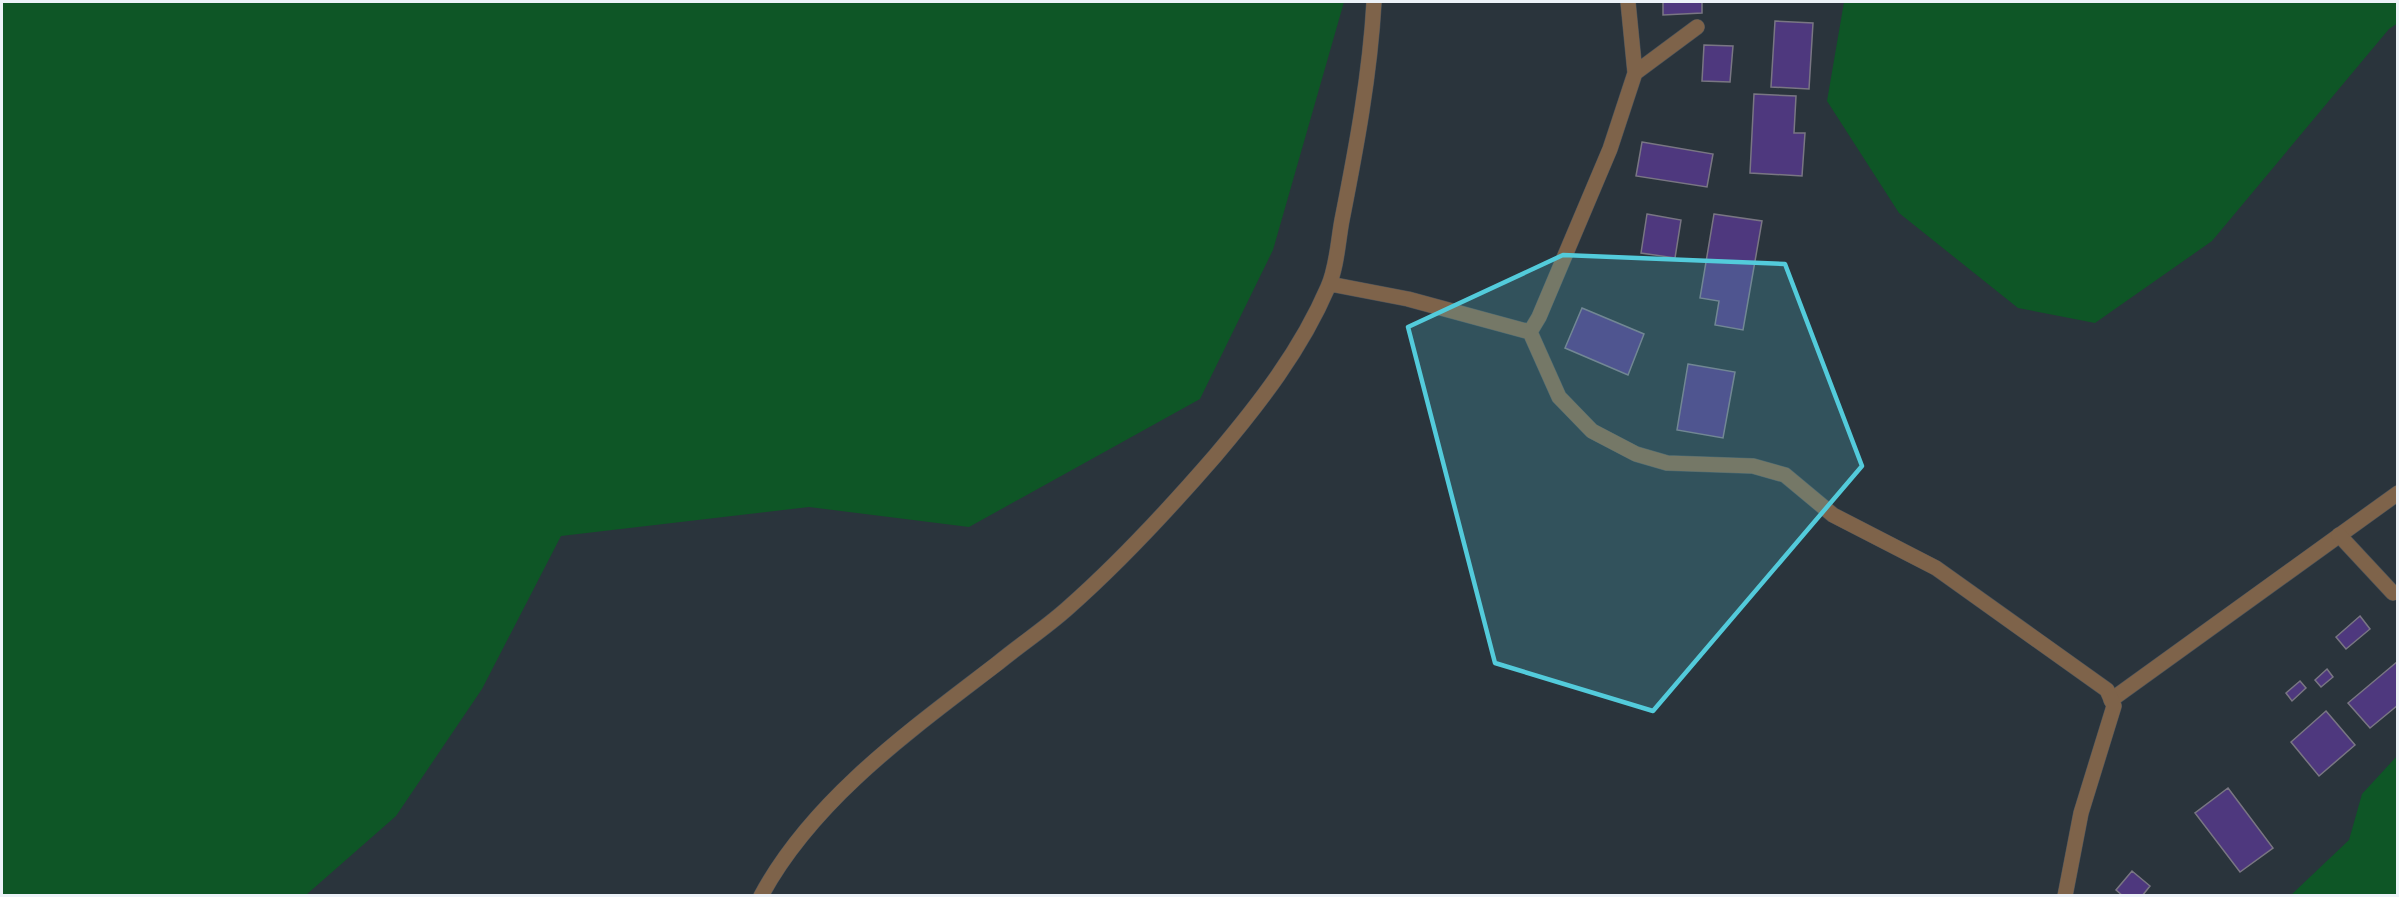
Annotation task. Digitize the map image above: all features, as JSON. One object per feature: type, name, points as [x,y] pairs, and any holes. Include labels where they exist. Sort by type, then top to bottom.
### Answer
[{"type":"street","points":[[760,896],[773,873],[820,814],[862,771],[914,727],[1068,608],[1160,520],[1257,406],[1297,346],[1330,285],[1348,191],[1370,51],[1374,2]]},
{"type":"street","points":[[1530,332],[1539,317],[1610,149],[1635,73],[1628,2]]},
{"type":"street","points":[[1635,73],[1697,27]]},
{"type":"street","points":[[1330,285],[1408,299],[1530,332]]},
{"type":"street","points":[[1530,332],[1559,397],[1592,431],[1636,454],[1667,463],[1753,466],[1785,475],[1833,515],[1936,568],[2107,690],[2114,706],[2080,813],[2065,896]]},
{"type":"street","points":[[2111,700],[2397,493]]},
{"type":"street","points":[[2339,535],[2393,593]]},
{"type":"highlighted area","points":[[1563,255],[1785,264],[1862,466],[1653,711],[1495,663],[1408,327]]},
{"type":"green space","points":[[2,2],[1344,2],[1273,250],[1200,399],[969,527],[809,507],[561,536],[482,689],[396,816],[306,895],[2,896]]},
{"type":"green space","points":[[1844,2],[2397,2],[2398,23],[2389,29],[2212,241],[2095,323],[2018,308],[1899,213],[1827,101]]},
{"type":"green space","points":[[2397,756],[2397,895],[2291,895],[2349,840],[2362,794]]},
{"type":"building","points":[[1663,2],[1702,2],[1702,13],[1663,15]]},
{"type":"building","points":[[1775,21],[1813,23],[1809,89],[1771,87]]},
{"type":"building","points":[[1704,45],[1733,46],[1730,82],[1702,81]]},
{"type":"building","points":[[1754,94],[1796,96],[1794,133],[1805,133],[1802,176],[1750,173]]},
{"type":"building","points":[[1642,142],[1713,154],[1707,187],[1636,176]]},
{"type":"building","points":[[1647,214],[1681,220],[1675,258],[1641,253]]},
{"type":"building","points":[[1714,214],[1762,221],[1743,330],[1715,325],[1719,301],[1700,298]]},
{"type":"building","points":[[1582,308],[1644,334],[1628,375],[1565,348]]},
{"type":"building","points":[[1688,364],[1735,372],[1723,438],[1677,430]]},
{"type":"building","points":[[2360,616],[2370,629],[2346,649],[2336,637]]},
{"type":"building","points":[[2398,661],[2398,705],[2370,728],[2348,703]]},
{"type":"building","points":[[2327,669],[2333,677],[2321,687],[2315,680]]},
{"type":"building","points":[[2300,681],[2306,688],[2292,701],[2286,693]]},
{"type":"building","points":[[2326,711],[2355,745],[2319,776],[2291,742]]},
{"type":"building","points":[[2228,788],[2273,848],[2240,872],[2195,813]]},
{"type":"building","points":[[2132,871],[2150,886],[2142,896],[2123,896],[2116,890]]}]
